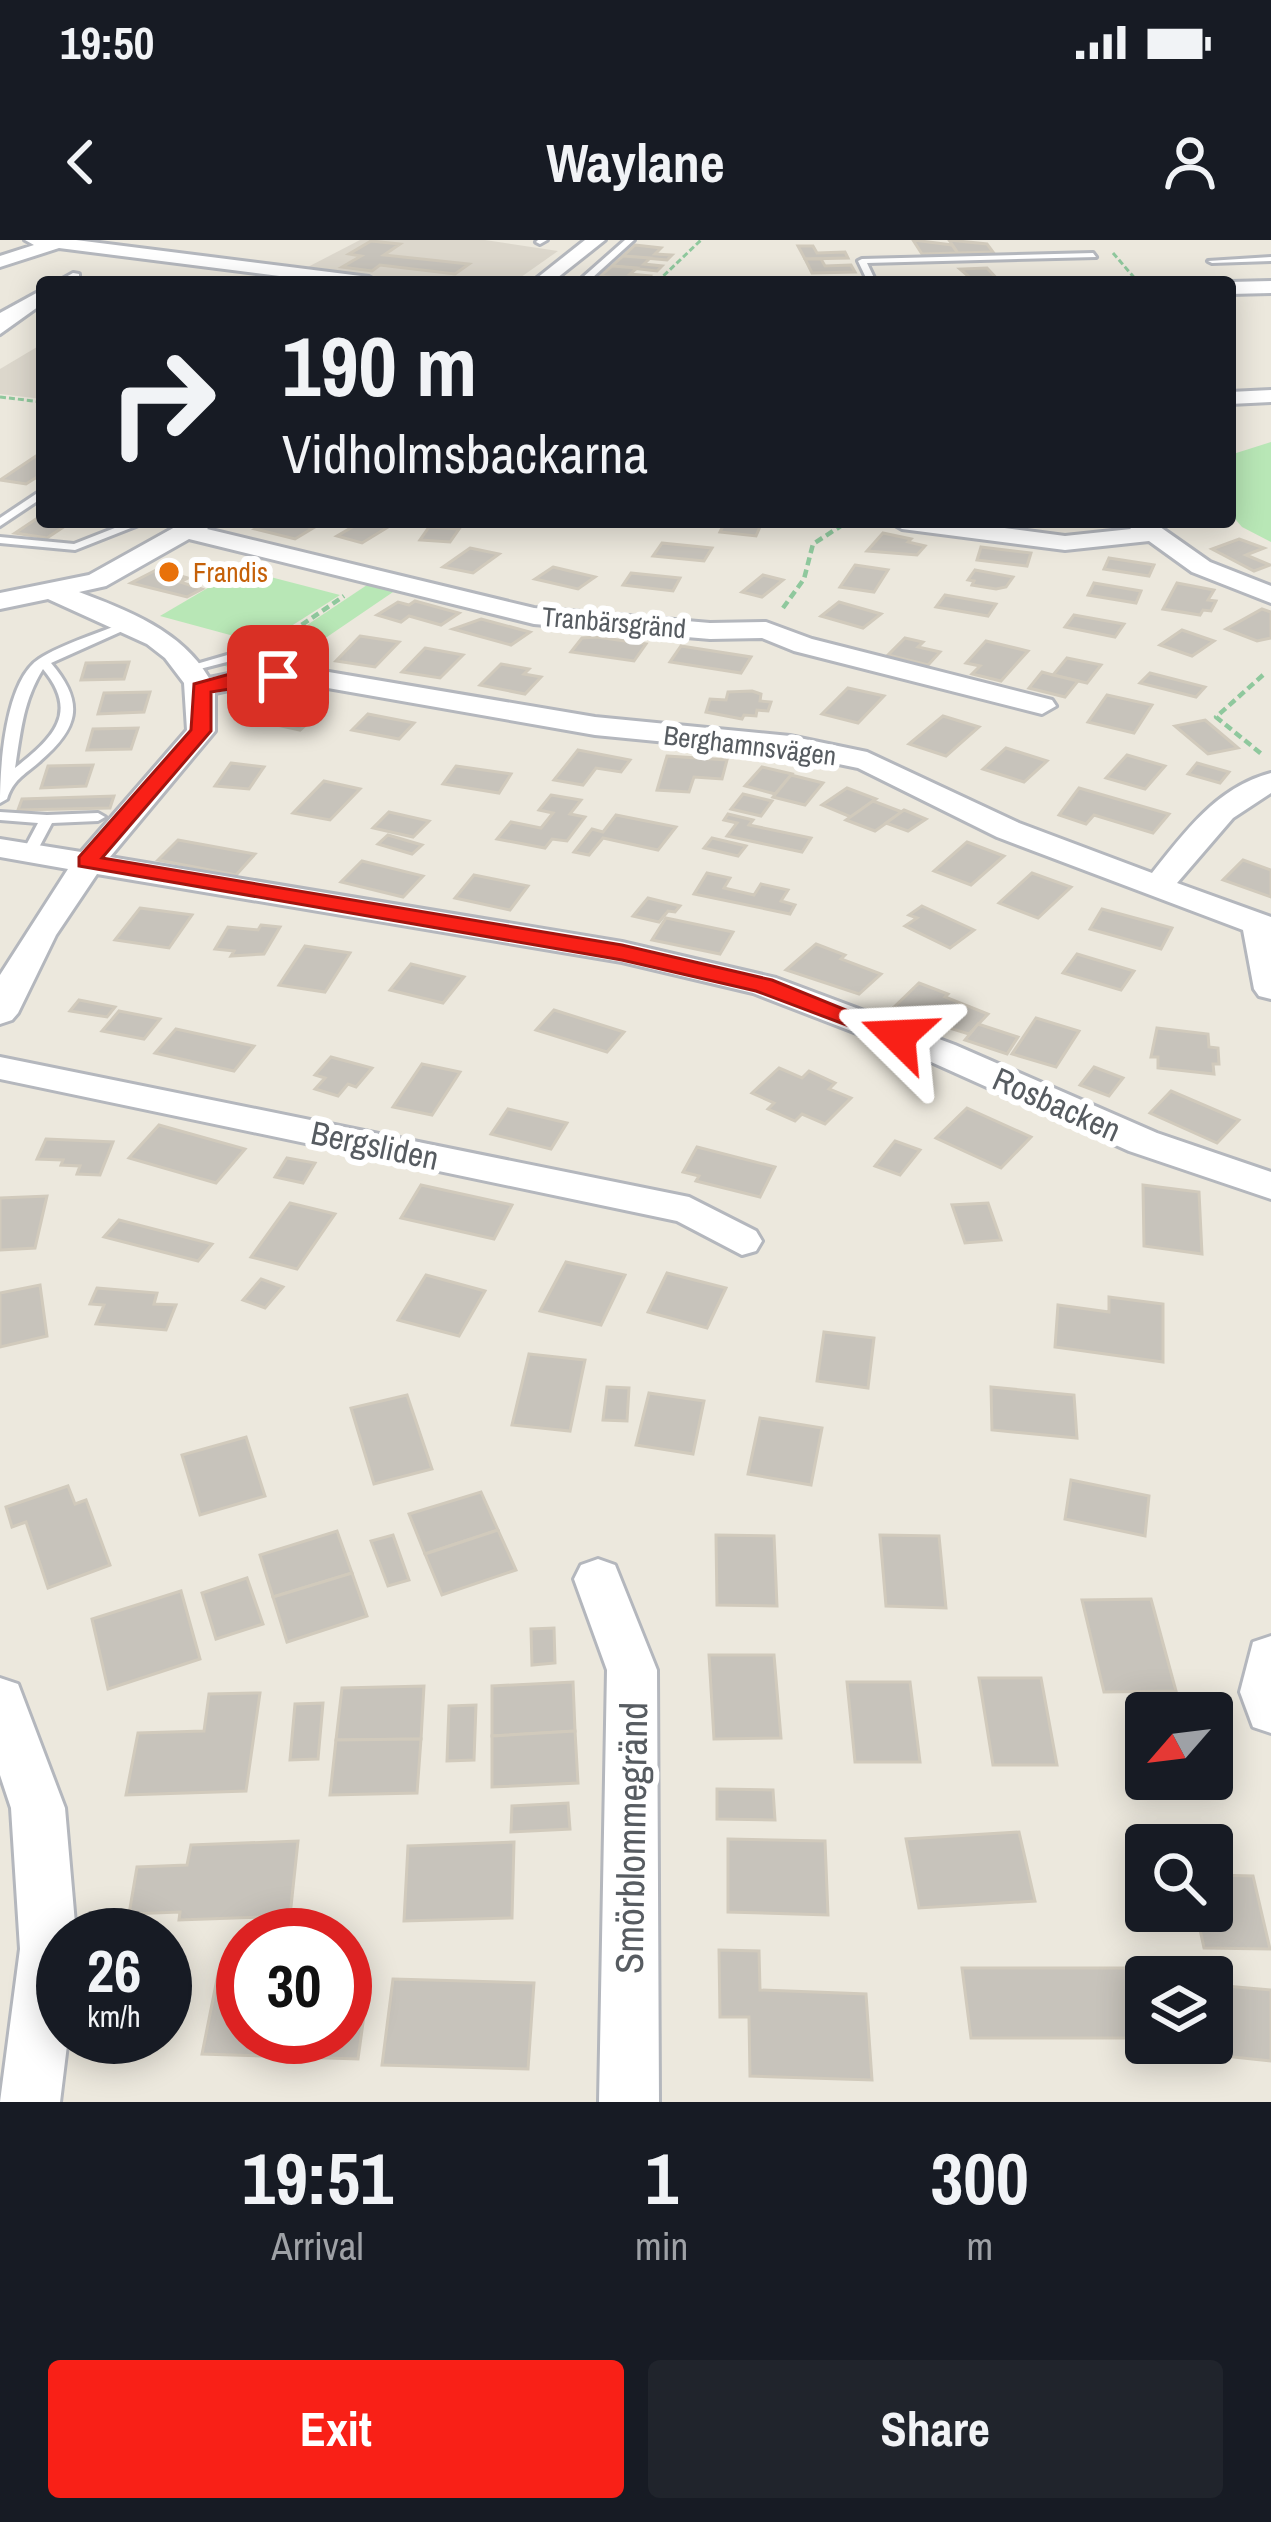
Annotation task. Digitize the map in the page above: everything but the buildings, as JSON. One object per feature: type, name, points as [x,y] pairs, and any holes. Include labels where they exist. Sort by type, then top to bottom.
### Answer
[{"type":"street","points":[[550,276],[596,240]]},
{"type":"street","points":[[0,262],[51,241],[322,276]]},
{"type":"street","points":[[1236,288],[1271,287]]},
{"type":"street","points":[[0,328],[5,318],[36,300]]},
{"type":"street","points":[[1236,398],[1271,396]]},
{"type":"street","points":[[0,601],[98,581],[190,528]]},
{"type":"street","name":"Tranbärsgränd","points":[[200,528],[534,616],[710,631],[766,630],[803,646],[1042,706]]},
{"type":"street","points":[[949,528],[1065,543],[1144,528],[1201,567],[1271,595]]},
{"type":"street","points":[[0,1013],[13,981],[87,862],[201,731],[196,678],[132,624],[53,592]]},
{"type":"street","name":"Berghamnsvägen","points":[[196,678],[304,676],[595,726],[818,749],[867,761],[1008,830],[1265,926]]},
{"type":"street","points":[[1158,886],[1219,813],[1250,788],[1271,782]]},
{"type":"street","name":"Rosbacken","points":[[14,851],[622,952],[764,985],[942,1053],[1143,1142],[1271,1186]]},
{"type":"street","points":[[1265,926],[1271,989]]},
{"type":"street","name":"Bergsliden","points":[[0,1068],[689,1210],[742,1240]]},
{"type":"street","name":"Smörblommegränd","points":[[598,1580],[632,1670],[628,2102]]},
{"type":"street","points":[[1271,1658],[1265,1692],[1271,1712]]},
{"type":"street","points":[[0,1700],[38,1808],[49,1949],[30,2102]]},
{"type":"lane","points":[[590,276],[630,240]]},
{"type":"lane","points":[[862,247],[858,254],[869,276]]},
{"type":"lane","points":[[862,261],[1093,255]]},
{"type":"lane","points":[[1212,261],[1271,260]]},
{"type":"lane","points":[[0,523],[36,498]]},
{"type":"lane","points":[[0,540],[75,547],[124,528]]},
{"type":"lane","points":[[0,799],[6,781],[0,717],[7,698],[40,663],[132,624]]},
{"type":"lane","points":[[196,678],[220,660],[262,648]]},
{"type":"lane","points":[[6,781],[51,746],[67,723],[68,695],[58,676],[40,663]]},
{"type":"lane","points":[[0,816],[98,817]]},
{"type":"lane","points":[[14,851],[46,819]]},
{"type":"path","points":[[663,276],[700,240]]},
{"type":"path","points":[[1102,240],[1133,276]]},
{"type":"path","points":[[0,397],[36,401]]},
{"type":"path","points":[[766,630],[804,579],[812,544],[837,528]]},
{"type":"path","points":[[262,648],[372,577]]},
{"type":"path","points":[[1263,675],[1216,716],[1271,762]]},
{"type":"shaded area","points":[[360,240],[485,240],[558,251],[523,276],[373,276],[304,269]]},
{"type":"shaded area","points":[[36,348],[36,398],[0,394],[0,369]]},
{"type":"green space","points":[[1271,442],[1271,542],[1236,520],[1236,453]]},
{"type":"green space","points":[[240,569],[340,595],[263,644],[160,616]]},
{"type":"green space","points":[[370,583],[396,590],[302,654],[294,669],[238,671],[220,664],[280,643]]},
{"type":"place","name":"Frandis","points":[[169,572]]},
{"type":"route","points":[[278,676],[201,688],[201,731],[87,862],[622,952],[764,985],[898,1036]]}]
